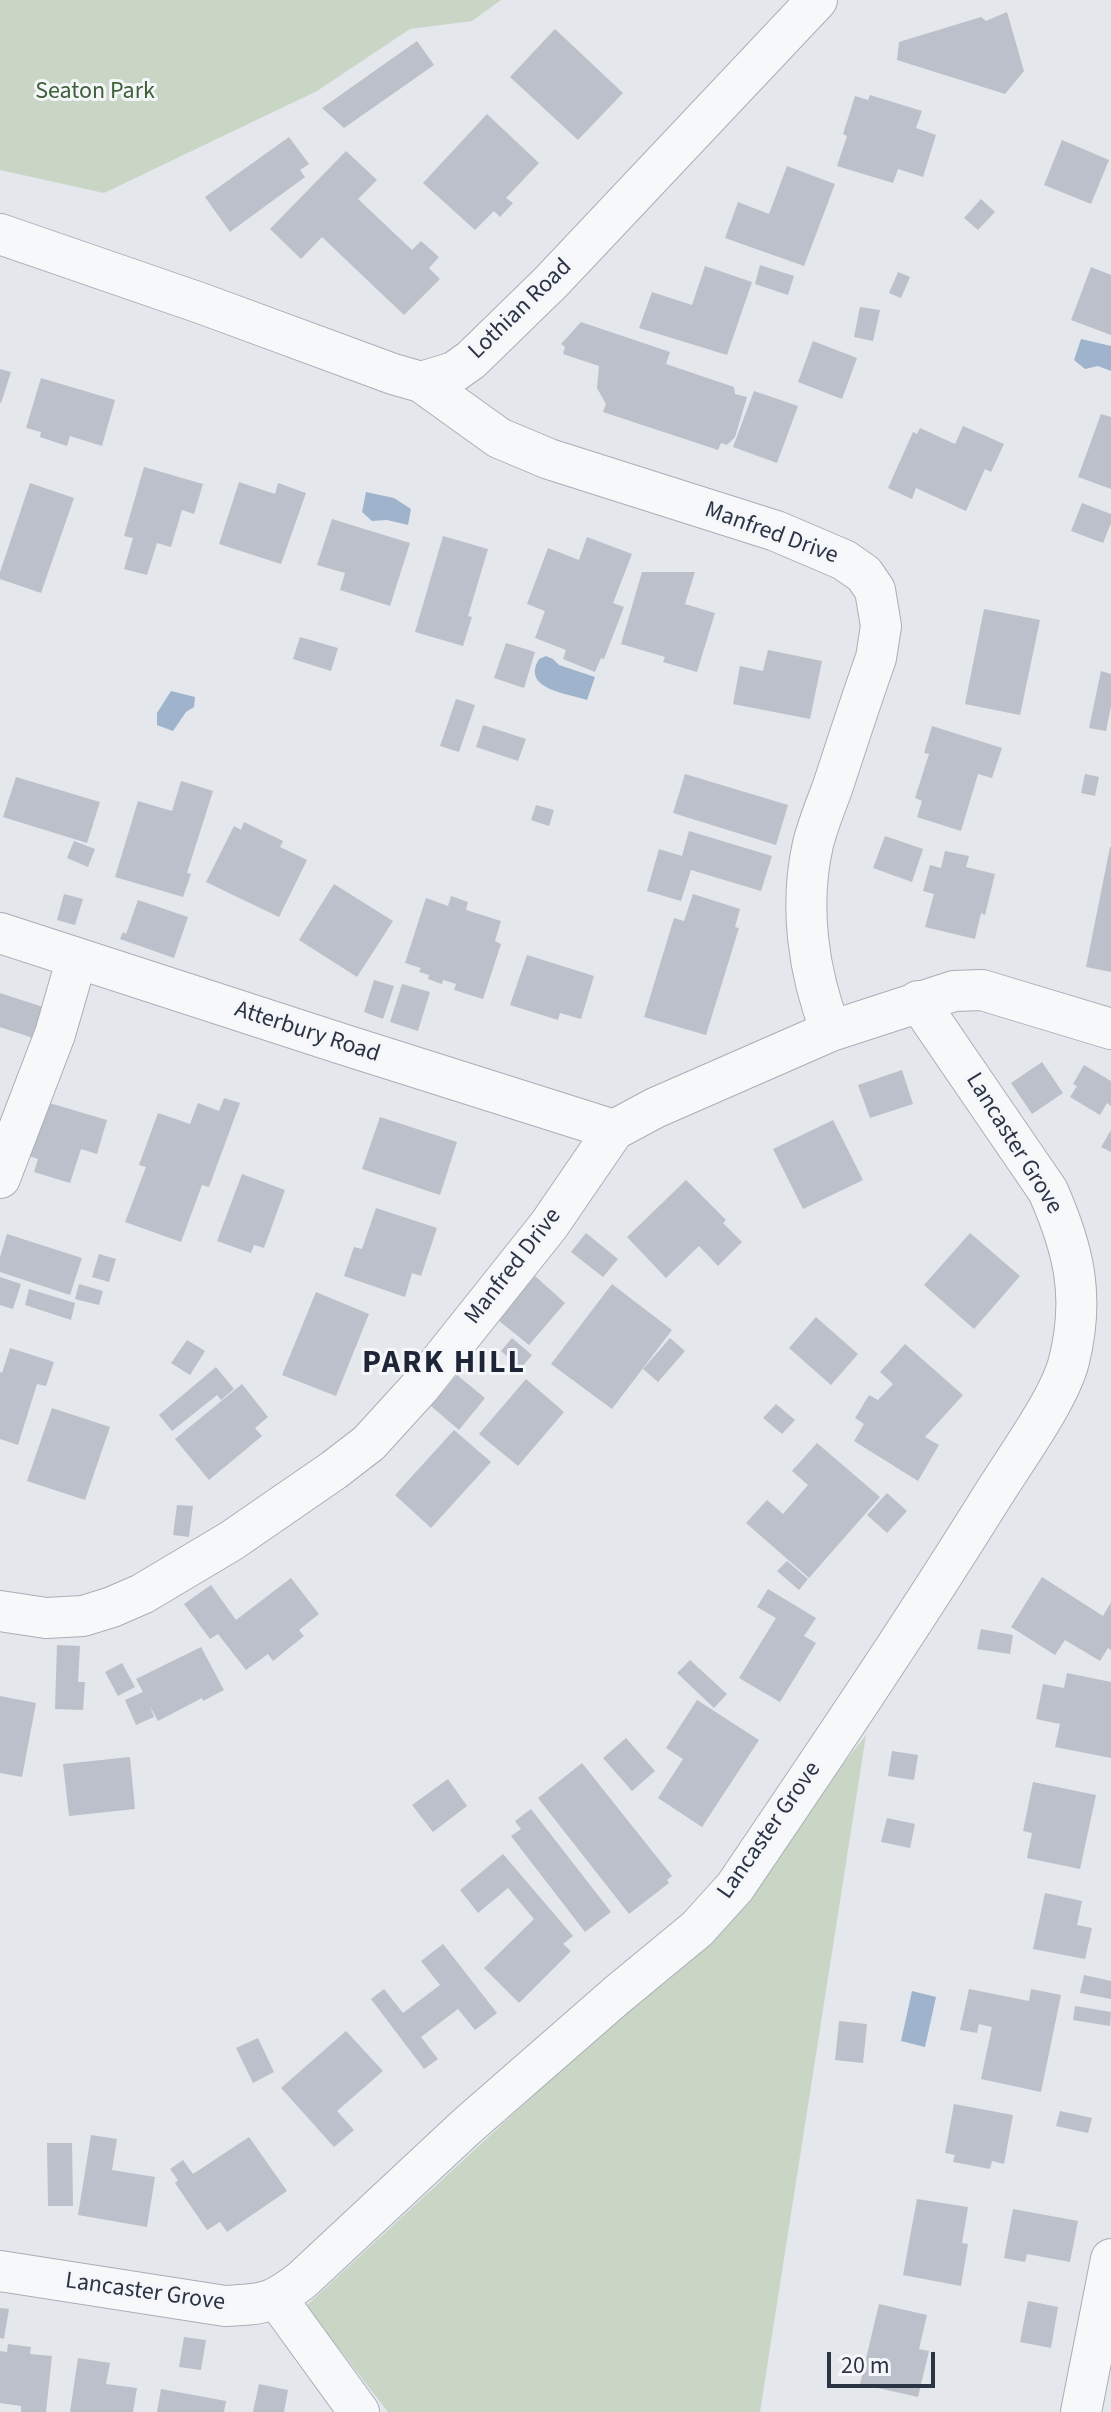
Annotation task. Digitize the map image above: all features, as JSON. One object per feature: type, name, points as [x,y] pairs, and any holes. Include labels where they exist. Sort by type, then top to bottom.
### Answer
[{"type":"street","name":"Lothian Road","points":[[421,382],[454,372],[471,360],[551,282],[817,0]]},
{"type":"street","points":[[0,234],[421,382]]},
{"type":"street","name":"Manfred Drive","points":[[421,382],[499,438],[549,459],[776,531],[844,560],[864,574],[875,590],[881,626],[876,658],[813,844],[808,879],[807,931],[811,965],[817,995],[831,1031]]},
{"type":"street","name":"Atterbury Road","points":[[0,933],[614,1130]]},
{"type":"street","points":[[0,1178],[55,1034],[77,958]]},
{"type":"street","name":"Manfred Drive","points":[[0,1611],[46,1618],[83,1616],[112,1607],[142,1594],[231,1541],[334,1470],[369,1443],[420,1387],[549,1225],[614,1130],[655,1108],[831,1031],[954,991],[982,990],[1111,1029]]},
{"type":"street","name":"Lancaster Grove","points":[[0,2271],[225,2306],[254,2305],[277,2299],[302,2280],[478,2116],[697,1929],[735,1887],[885,1664],[1053,1396],[1068,1365],[1078,1302],[1076,1276],[1061,1219],[1048,1191],[918,1001]]},
{"type":"street","points":[[1081,2412],[1111,2259]]},
{"type":"street","points":[[277,2299],[359,2412]]},
{"type":"green space","name":"Seaton Park","points":[[0,0],[501,0],[472,21],[410,29],[317,91],[104,193],[0,170]]},
{"type":"green space","points":[[866,1735],[760,2412],[388,2412],[306,2306],[715,1927]]},
{"type":"water","points":[[1081,339],[1111,346],[1111,371],[1098,366],[1085,369],[1074,360]]},
{"type":"water","points":[[366,492],[394,498],[411,509],[408,525],[387,520],[372,521],[362,512]]},
{"type":"water","points":[[546,656],[559,665],[595,677],[587,700],[558,692],[541,683],[535,669],[539,659]]},
{"type":"water","points":[[171,691],[195,697],[194,707],[186,712],[173,731],[157,725],[157,713]]},
{"type":"water","points":[[912,1991],[936,1997],[925,2047],[901,2041]]},
{"type":"building","points":[[1007,12],[1024,71],[1005,94],[897,60],[899,42],[981,17],[986,21]]},
{"type":"building","points":[[555,29],[623,93],[578,140],[510,77]]},
{"type":"building","points":[[417,41],[434,65],[344,128],[322,108]]},
{"type":"building","points":[[870,95],[922,111],[916,128],[936,135],[923,177],[898,169],[893,183],[837,166],[855,96],[868,100]]},
{"type":"building","points":[[487,114],[539,163],[506,198],[513,203],[500,217],[494,211],[475,230],[423,183]]},
{"type":"building","points":[[289,137],[309,164],[300,170],[305,177],[230,232],[205,197]]},
{"type":"building","points":[[1062,140],[1109,160],[1091,204],[1044,185]]},
{"type":"building","points":[[346,151],[377,180],[358,199],[412,250],[421,241],[439,257],[429,268],[440,279],[404,315],[322,237],[301,259],[270,229]]},
{"type":"building","points":[[787,166],[835,184],[804,266],[725,238],[738,202],[769,214]]},
{"type":"building","points":[[981,199],[995,212],[978,230],[964,218]]},
{"type":"building","points":[[760,265],[794,276],[788,295],[755,284]]},
{"type":"building","points":[[705,266],[752,282],[727,355],[639,328],[652,292],[692,305]]},
{"type":"building","points":[[1091,267],[1111,275],[1111,335],[1071,320]]},
{"type":"building","points":[[898,272],[910,277],[901,298],[889,293]]},
{"type":"building","points":[[860,307],[880,310],[873,341],[854,337]]},
{"type":"building","points":[[581,322],[670,352],[666,364],[734,387],[735,394],[747,397],[735,437],[727,445],[721,443],[718,450],[603,412],[606,404],[597,388],[599,366],[563,354],[565,347],[561,344]]},
{"type":"building","points":[[813,341],[857,358],[842,399],[798,382]]},
{"type":"building","points":[[0,369],[11,372],[1,403],[0,403]]},
{"type":"building","points":[[41,378],[115,400],[102,446],[70,436],[67,446],[40,437],[41,432],[26,428]]},
{"type":"building","points":[[754,391],[798,406],[777,463],[733,447]]},
{"type":"building","points":[[1101,414],[1111,417],[1111,489],[1078,477]]},
{"type":"building","points":[[963,426],[1004,444],[991,472],[985,469],[966,511],[916,488],[912,499],[888,488],[913,432],[917,434],[920,428],[955,444]]},
{"type":"building","points":[[144,467],[203,484],[194,514],[182,510],[171,547],[157,543],[147,575],[124,569],[133,538],[124,536]]},
{"type":"building","points":[[239,482],[275,494],[278,483],[306,493],[281,564],[219,544]]},
{"type":"building","points":[[30,483],[74,498],[41,593],[0,579]]},
{"type":"building","points":[[1082,503],[1111,514],[1103,543],[1071,531]]},
{"type":"building","points":[[332,519],[410,543],[390,606],[340,590],[345,573],[317,565]]},
{"type":"building","points":[[443,536],[488,549],[468,616],[472,617],[463,646],[415,632]]},
{"type":"building","points":[[587,537],[632,554],[613,603],[624,607],[604,659],[601,658],[595,672],[563,659],[566,650],[535,638],[545,611],[527,604],[548,548],[579,560]]},
{"type":"building","points":[[642,572],[695,572],[685,604],[715,613],[697,672],[663,662],[665,657],[621,644]]},
{"type":"building","points":[[984,609],[1040,620],[1020,715],[965,704]]},
{"type":"building","points":[[300,637],[338,648],[331,671],[293,659]]},
{"type":"building","points":[[506,643],[535,652],[524,688],[494,678]]},
{"type":"building","points":[[768,650],[822,661],[810,719],[733,704],[740,666],[763,671]]},
{"type":"building","points":[[1101,671],[1111,674],[1111,706],[1106,731],[1089,728]]},
{"type":"building","points":[[456,699],[475,705],[459,752],[440,746]]},
{"type":"building","points":[[483,725],[526,739],[518,761],[476,747]]},
{"type":"building","points":[[932,726],[1002,748],[992,778],[978,774],[961,831],[917,817],[922,801],[915,798],[929,754],[924,753]]},
{"type":"building","points":[[685,774],[788,805],[776,845],[673,813]]},
{"type":"building","points":[[1085,774],[1099,777],[1095,796],[1081,793]]},
{"type":"building","points":[[16,777],[100,802],[87,843],[3,817]]},
{"type":"building","points":[[181,781],[213,791],[187,873],[191,874],[183,897],[115,877],[138,801],[172,811]]},
{"type":"building","points":[[536,805],[554,810],[549,826],[531,820]]},
{"type":"building","points":[[244,822],[283,841],[280,847],[307,860],[279,917],[206,882],[234,826],[241,830]]},
{"type":"building","points":[[689,831],[772,856],[761,891],[691,870],[681,901],[647,891],[659,849],[682,856]]},
{"type":"building","points":[[885,836],[923,849],[912,882],[873,868]]},
{"type":"building","points":[[74,841],[95,849],[88,867],[67,858]]},
{"type":"building","points":[[1111,847],[1111,972],[1086,967]]},
{"type":"building","points":[[945,851],[969,856],[966,867],[995,874],[985,915],[981,913],[975,939],[925,927],[934,894],[923,891],[930,865],[941,868]]},
{"type":"building","points":[[334,884],[393,921],[357,977],[299,940]]},
{"type":"building","points":[[64,894],[83,899],[75,925],[57,920]]},
{"type":"building","points":[[693,894],[740,909],[735,927],[739,928],[706,1035],[644,1017],[674,918],[684,921]]},
{"type":"building","points":[[451,896],[468,902],[466,910],[501,921],[495,941],[501,944],[483,999],[454,990],[456,984],[443,980],[442,984],[428,979],[429,975],[419,972],[421,968],[405,963],[426,898],[448,906]]},
{"type":"building","points":[[138,900],[188,917],[174,958],[120,939],[123,932],[126,934]]},
{"type":"building","points":[[527,955],[594,976],[581,1019],[560,1013],[558,1020],[510,1005]]},
{"type":"building","points":[[374,980],[394,986],[383,1019],[364,1012]]},
{"type":"building","points":[[402,984],[430,992],[418,1031],[390,1022]]},
{"type":"building","points":[[0,993],[43,1007],[33,1038],[0,1027]]},
{"type":"building","points":[[1042,1062],[1063,1093],[1032,1114],[1011,1083]]},
{"type":"building","points":[[1084,1065],[1111,1081],[1111,1106],[1107,1103],[1100,1115],[1070,1097],[1077,1086],[1073,1084]]},
{"type":"building","points":[[902,1070],[913,1104],[870,1118],[858,1085]]},
{"type":"building","points":[[224,1098],[240,1103],[209,1187],[202,1185],[181,1242],[125,1222],[146,1167],[139,1165],[158,1113],[190,1124],[198,1103],[219,1111]]},
{"type":"building","points":[[46,1102],[107,1120],[97,1154],[81,1149],[70,1183],[34,1172],[38,1159],[29,1156]]},
{"type":"building","points":[[380,1117],[457,1142],[440,1195],[362,1169]]},
{"type":"building","points":[[833,1120],[863,1180],[803,1209],[773,1149]]},
{"type":"building","points":[[1111,1130],[1111,1152],[1101,1147]]},
{"type":"building","points":[[242,1174],[285,1190],[264,1248],[254,1245],[251,1253],[217,1241]]},
{"type":"building","points":[[686,1180],[726,1220],[723,1223],[742,1242],[718,1266],[699,1246],[666,1278],[627,1237]]},
{"type":"building","points":[[376,1208],[437,1228],[421,1276],[412,1273],[405,1297],[344,1276],[354,1247],[362,1249]]},
{"type":"building","points":[[586,1233],[618,1259],[603,1277],[571,1252]]},
{"type":"building","points":[[970,1233],[1020,1276],[974,1329],[924,1285]]},
{"type":"building","points":[[7,1234],[82,1258],[70,1295],[0,1272],[0,1257]]},
{"type":"building","points":[[99,1254],[116,1259],[109,1282],[92,1277]]},
{"type":"building","points":[[535,1276],[565,1303],[529,1345],[498,1320]]},
{"type":"building","points":[[0,1277],[21,1284],[13,1309],[0,1305]]},
{"type":"building","points":[[79,1284],[103,1291],[99,1305],[75,1299]]},
{"type":"building","points":[[612,1284],[672,1330],[612,1409],[551,1364]]},
{"type":"building","points":[[29,1289],[75,1303],[71,1320],[25,1305]]},
{"type":"building","points":[[316,1292],[369,1314],[336,1396],[282,1375]]},
{"type":"building","points":[[816,1317],[858,1354],[831,1385],[789,1348]]},
{"type":"building","points":[[512,1338],[532,1355],[521,1368],[501,1351]]},
{"type":"building","points":[[670,1338],[685,1351],[658,1382],[643,1369]]},
{"type":"building","points":[[187,1340],[205,1351],[190,1375],[171,1363]]},
{"type":"building","points":[[905,1344],[963,1395],[925,1437],[939,1445],[918,1481],[854,1441],[864,1424],[855,1418],[869,1395],[878,1400],[893,1384],[880,1372]]},
{"type":"building","points":[[10,1348],[54,1362],[46,1386],[37,1384],[18,1445],[0,1439],[0,1372]]},
{"type":"building","points":[[216,1367],[234,1389],[221,1400],[217,1395],[172,1431],[159,1415]]},
{"type":"building","points":[[457,1375],[485,1398],[459,1430],[431,1406]]},
{"type":"building","points":[[526,1379],[564,1412],[518,1466],[479,1434]]},
{"type":"building","points":[[242,1384],[268,1417],[255,1428],[262,1436],[209,1480],[175,1439]]},
{"type":"building","points":[[776,1404],[795,1420],[782,1434],[763,1418]]},
{"type":"building","points":[[52,1408],[110,1427],[85,1500],[27,1481]]},
{"type":"building","points":[[454,1430],[491,1462],[431,1528],[395,1495]]},
{"type":"building","points":[[817,1443],[880,1497],[809,1578],[746,1523],[767,1500],[783,1514],[808,1485],[792,1471]]},
{"type":"building","points":[[887,1493],[907,1511],[887,1533],[867,1515]]},
{"type":"building","points":[[177,1505],[193,1506],[189,1537],[173,1535]]},
{"type":"building","points":[[787,1561],[808,1579],[799,1590],[777,1571]]},
{"type":"building","points":[[1042,1577],[1103,1616],[1111,1602],[1111,1650],[1108,1648],[1100,1661],[1065,1640],[1055,1655],[1011,1627]]},
{"type":"building","points":[[291,1578],[319,1614],[299,1630],[304,1636],[273,1661],[268,1654],[246,1670],[218,1634],[210,1639],[184,1604],[211,1585],[236,1620]]},
{"type":"building","points":[[768,1589],[816,1618],[804,1636],[816,1643],[780,1702],[739,1678],[776,1618],[757,1607]]},
{"type":"building","points":[[981,1629],[1013,1635],[1010,1654],[977,1649]]},
{"type":"building","points":[[57,1645],[80,1646],[78,1682],[85,1682],[83,1710],[55,1709]]},
{"type":"building","points":[[201,1647],[224,1690],[158,1721],[150,1706],[154,1717],[136,1725],[125,1700],[143,1692],[136,1679]]},
{"type":"building","points":[[690,1660],[727,1694],[714,1708],[677,1673]]},
{"type":"building","points":[[122,1663],[135,1687],[118,1696],[105,1672]]},
{"type":"building","points":[[1067,1673],[1111,1682],[1111,1758],[1055,1747],[1060,1724],[1036,1719],[1043,1684],[1064,1688]]},
{"type":"building","points":[[0,1696],[36,1703],[22,1777],[0,1773]]},
{"type":"building","points":[[697,1700],[759,1740],[702,1827],[658,1798],[683,1759],[666,1748]]},
{"type":"building","points":[[626,1738],[655,1771],[632,1791],[603,1758]]},
{"type":"building","points":[[892,1751],[918,1755],[914,1780],[888,1776]]},
{"type":"building","points":[[130,1757],[135,1809],[69,1816],[63,1764]]},
{"type":"building","points":[[582,1763],[672,1876],[667,1880],[669,1883],[629,1914],[538,1798]]},
{"type":"building","points":[[448,1779],[467,1806],[433,1832],[412,1805]]},
{"type":"building","points":[[1033,1782],[1096,1795],[1080,1869],[1027,1858],[1032,1833],[1023,1831]]},
{"type":"building","points":[[531,1809],[611,1912],[585,1932],[511,1836],[521,1829],[515,1821]]},
{"type":"building","points":[[887,1818],[915,1824],[910,1848],[881,1842]]},
{"type":"building","points":[[503,1854],[573,1936],[563,1944],[571,1951],[519,2003],[484,1968],[534,1919],[508,1888],[478,1913],[460,1890]]},
{"type":"building","points":[[1045,1893],[1082,1901],[1077,1925],[1092,1928],[1085,1959],[1033,1949]]},
{"type":"building","points":[[443,1944],[497,2013],[475,2030],[458,2009],[421,2037],[438,2059],[424,2069],[371,1999],[384,1989],[403,2013],[440,1985],[421,1961]]},
{"type":"building","points":[[1084,1975],[1111,1981],[1111,1999],[1080,1993]]},
{"type":"building","points":[[969,1989],[1029,2001],[1031,1989],[1061,1995],[1041,2092],[981,2079],[992,2027],[979,2024],[977,2033],[960,2030]]},
{"type":"building","points":[[1075,2006],[1111,2012],[1110,2026],[1073,2020]]},
{"type":"building","points":[[839,2021],[867,2024],[863,2063],[835,2060]]},
{"type":"building","points":[[346,2031],[383,2071],[337,2111],[354,2130],[334,2147],[281,2088]]},
{"type":"building","points":[[258,2038],[274,2072],[253,2083],[236,2048]]},
{"type":"building","points":[[954,2104],[1013,2115],[1004,2164],[992,2161],[990,2169],[953,2162],[955,2155],[945,2153]]},
{"type":"building","points":[[1060,2111],[1092,2118],[1088,2133],[1056,2126]]},
{"type":"building","points":[[91,2135],[117,2139],[112,2170],[155,2177],[147,2227],[78,2215]]},
{"type":"building","points":[[249,2137],[287,2191],[227,2232],[220,2222],[207,2230],[175,2183],[178,2180],[170,2169],[183,2160],[193,2174]]},
{"type":"building","points":[[47,2143],[72,2143],[73,2206],[48,2206]]},
{"type":"building","points":[[917,2199],[968,2207],[962,2243],[968,2244],[961,2286],[903,2275]]},
{"type":"building","points":[[1013,2209],[1078,2221],[1070,2262],[1027,2254],[1025,2262],[1004,2258]]},
{"type":"building","points":[[1028,2301],[1058,2307],[1051,2348],[1020,2342]]},
{"type":"building","points":[[879,2304],[927,2315],[919,2349],[929,2351],[918,2397],[860,2384]]},
{"type":"building","points":[[0,2308],[9,2309],[4,2339],[0,2338]]},
{"type":"building","points":[[184,2337],[206,2340],[201,2370],[179,2367]]},
{"type":"building","points":[[8,2344],[31,2347],[30,2354],[52,2356],[46,2412],[21,2412],[21,2406],[0,2403],[0,2351],[7,2352]]},
{"type":"building","points":[[78,2358],[110,2363],[106,2384],[137,2388],[133,2412],[70,2412]]},
{"type":"building","points":[[259,2384],[288,2390],[284,2412],[253,2412]]},
{"type":"building","points":[[161,2389],[226,2401],[224,2412],[157,2412]]},
{"type":"district","name":"PARK HILL","points":[[444,1365]]}]
